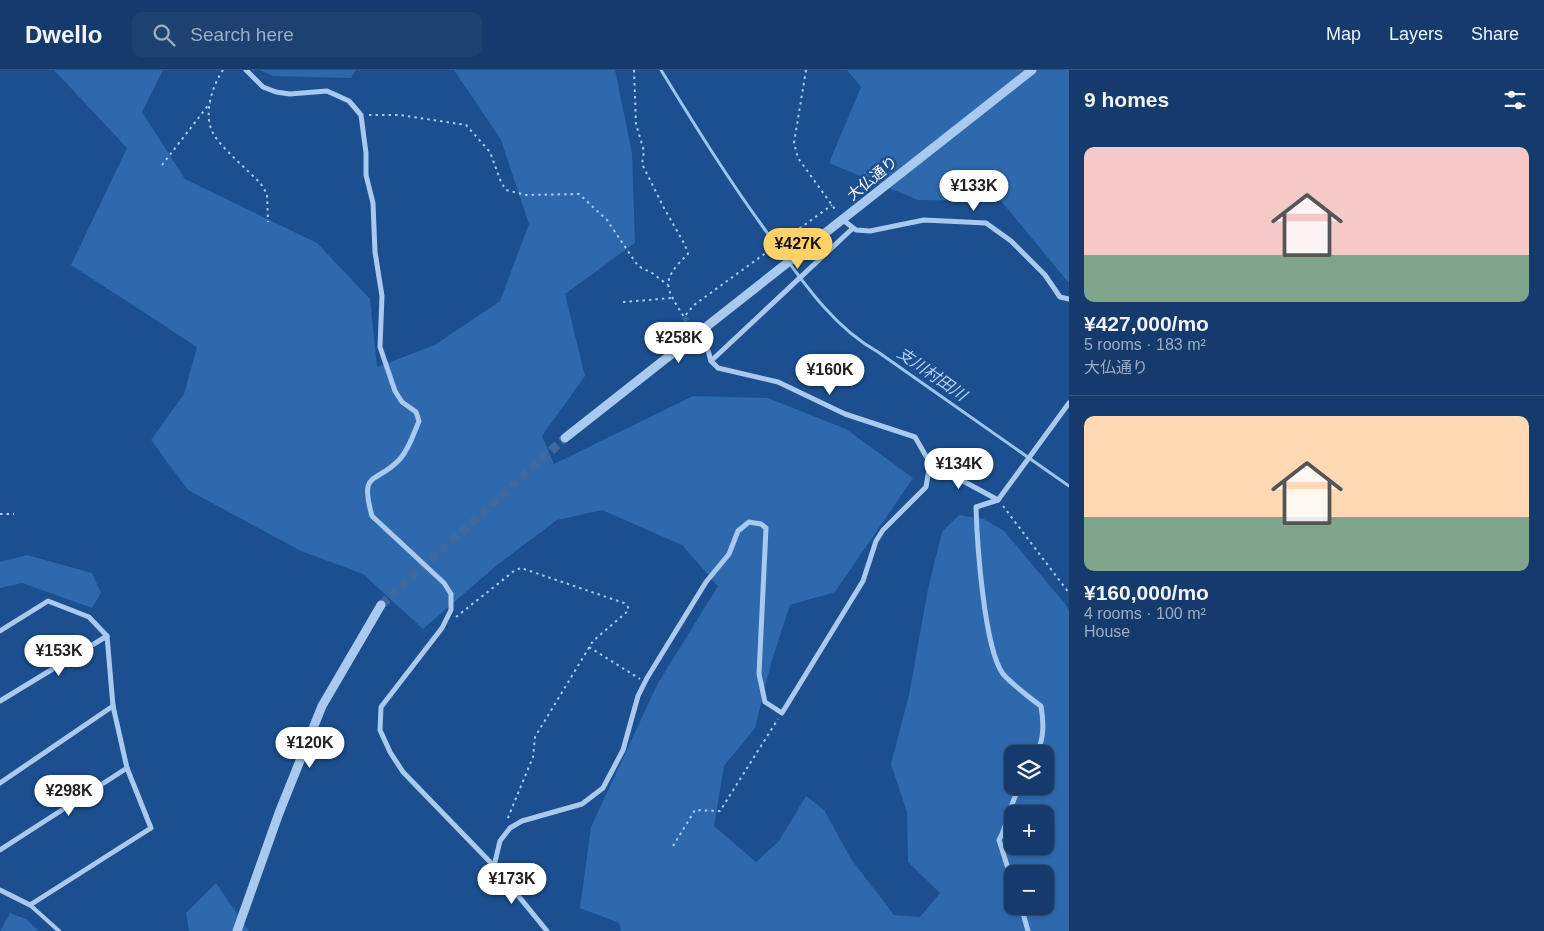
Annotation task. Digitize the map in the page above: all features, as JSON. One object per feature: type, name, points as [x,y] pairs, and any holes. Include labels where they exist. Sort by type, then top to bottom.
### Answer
[{"type":"street","points":[[246,70],[263,87],[276,92],[290,94],[327,91],[348,101],[361,116],[366,154],[366,175],[372,203],[375,252],[382,296],[380,347],[395,391],[402,402],[416,412],[420,421],[400,458],[372,477],[367,488],[368,501],[372,516],[444,583],[451,594],[451,610],[442,628],[381,707],[380,730],[390,752],[403,772],[494,866],[547,931]]},
{"type":"street","name":"大仏通り","points":[[565,438],[1032,70]]},
{"type":"street","points":[[843,220],[856,230],[870,232],[924,220],[986,223],[1011,241],[1045,275],[1060,297],[1069,299]]},
{"type":"street","points":[[711,361],[853,228]]},
{"type":"street","points":[[707,347],[711,361],[718,368],[778,382],[844,414],[915,437],[930,463],[998,500]]},
{"type":"street","points":[[1039,745],[1044,725],[1041,706],[1002,672],[992,649],[978,542],[976,507],[998,500],[1069,403]]},
{"type":"street","points":[[494,866],[500,841],[507,831],[522,821],[582,804],[603,788],[622,750],[638,696],[645,682],[706,582],[729,554],[738,531],[749,522],[761,524],[766,528],[759,674],[765,702],[782,713],[863,581],[876,541],[883,530],[926,487],[930,463]]},
{"type":"street","points":[[0,631],[48,601],[89,617],[107,636],[113,706],[127,768],[151,828],[30,905],[0,890]]},
{"type":"street","points":[[237,931],[279,813],[322,706],[381,605]]},
{"type":"street","points":[[0,701],[107,636]]},
{"type":"street","points":[[0,783],[113,706]]},
{"type":"street","points":[[0,850],[127,768]]},
{"type":"street","points":[[1007,865],[998,840],[1010,815],[1012,803],[1016,795]]},
{"type":"street","points":[[1024,915],[1028,931]]},
{"type":"lane","points":[[30,905],[59,931]]},
{"type":"path","points":[[223,70],[212,91],[210,103],[210,122],[213,134],[261,184],[267,194],[268,222]]},
{"type":"path","points":[[634,70],[636,124],[644,151],[642,164],[686,245],[688,254],[673,268],[668,286],[668,293],[684,317],[694,305],[832,205]]},
{"type":"path","points":[[806,70],[794,143],[798,158],[843,220]]},
{"type":"path","points":[[162,165],[210,103]]},
{"type":"path","points":[[361,116],[400,115],[466,124],[490,152],[501,182],[506,190],[526,195],[579,194],[607,220],[638,266],[652,273],[668,286]]},
{"type":"path","points":[[623,302],[672,298]]},
{"type":"path","points":[[998,500],[1069,593]]},
{"type":"path","points":[[0,514],[14,514]]},
{"type":"path","points":[[442,628],[520,568],[624,603],[628,607],[628,611],[607,627],[589,647],[535,737],[532,758],[506,823],[507,831]]},
{"type":"path","points":[[589,647],[645,682]]},
{"type":"path","points":[[673,846],[695,810],[720,810],[782,713]]},
{"type":"shaded area","points":[[54,70],[163,70],[142,112],[185,179],[317,243],[370,299],[377,367],[435,345],[500,301],[529,224],[501,140],[454,70],[615,70],[632,153],[635,243],[565,294],[585,376],[542,436],[554,464],[693,396],[768,398],[846,429],[913,478],[835,592],[790,605],[771,663],[755,728],[724,766],[714,826],[756,862],[779,841],[806,796],[824,810],[851,859],[894,915],[920,917],[940,893],[908,862],[907,812],[891,764],[909,695],[928,589],[942,532],[959,515],[984,519],[1004,531],[1066,605],[1069,612],[1069,931],[621,931],[619,923],[580,908],[591,827],[657,685],[718,586],[682,545],[602,510],[557,520],[497,565],[423,629],[363,574],[301,551],[188,490],[151,440],[184,394],[197,347],[71,265],[127,148]]},
{"type":"shaded area","points":[[260,70],[356,70],[351,78],[273,76]]},
{"type":"shaded area","points":[[847,70],[1069,70],[1069,283],[1001,201],[918,200],[829,163],[861,87]]},
{"type":"shaded area","points":[[27,555],[92,573],[101,593],[92,608],[22,583],[0,588],[0,562]]},
{"type":"shaded area","points":[[216,883],[249,931],[189,931],[186,913]]},
{"type":"shaded area","points":[[10,913],[26,919],[39,931],[0,931]]},
{"type":"waterway","name":"支川村田川","points":[[661,70],[744,200],[796,273],[833,317],[862,342],[1069,486]]},
{"type":"tunnel","points":[[684,317],[707,347]]},
{"type":"tunnel","points":[[381,605],[565,438]]}]
